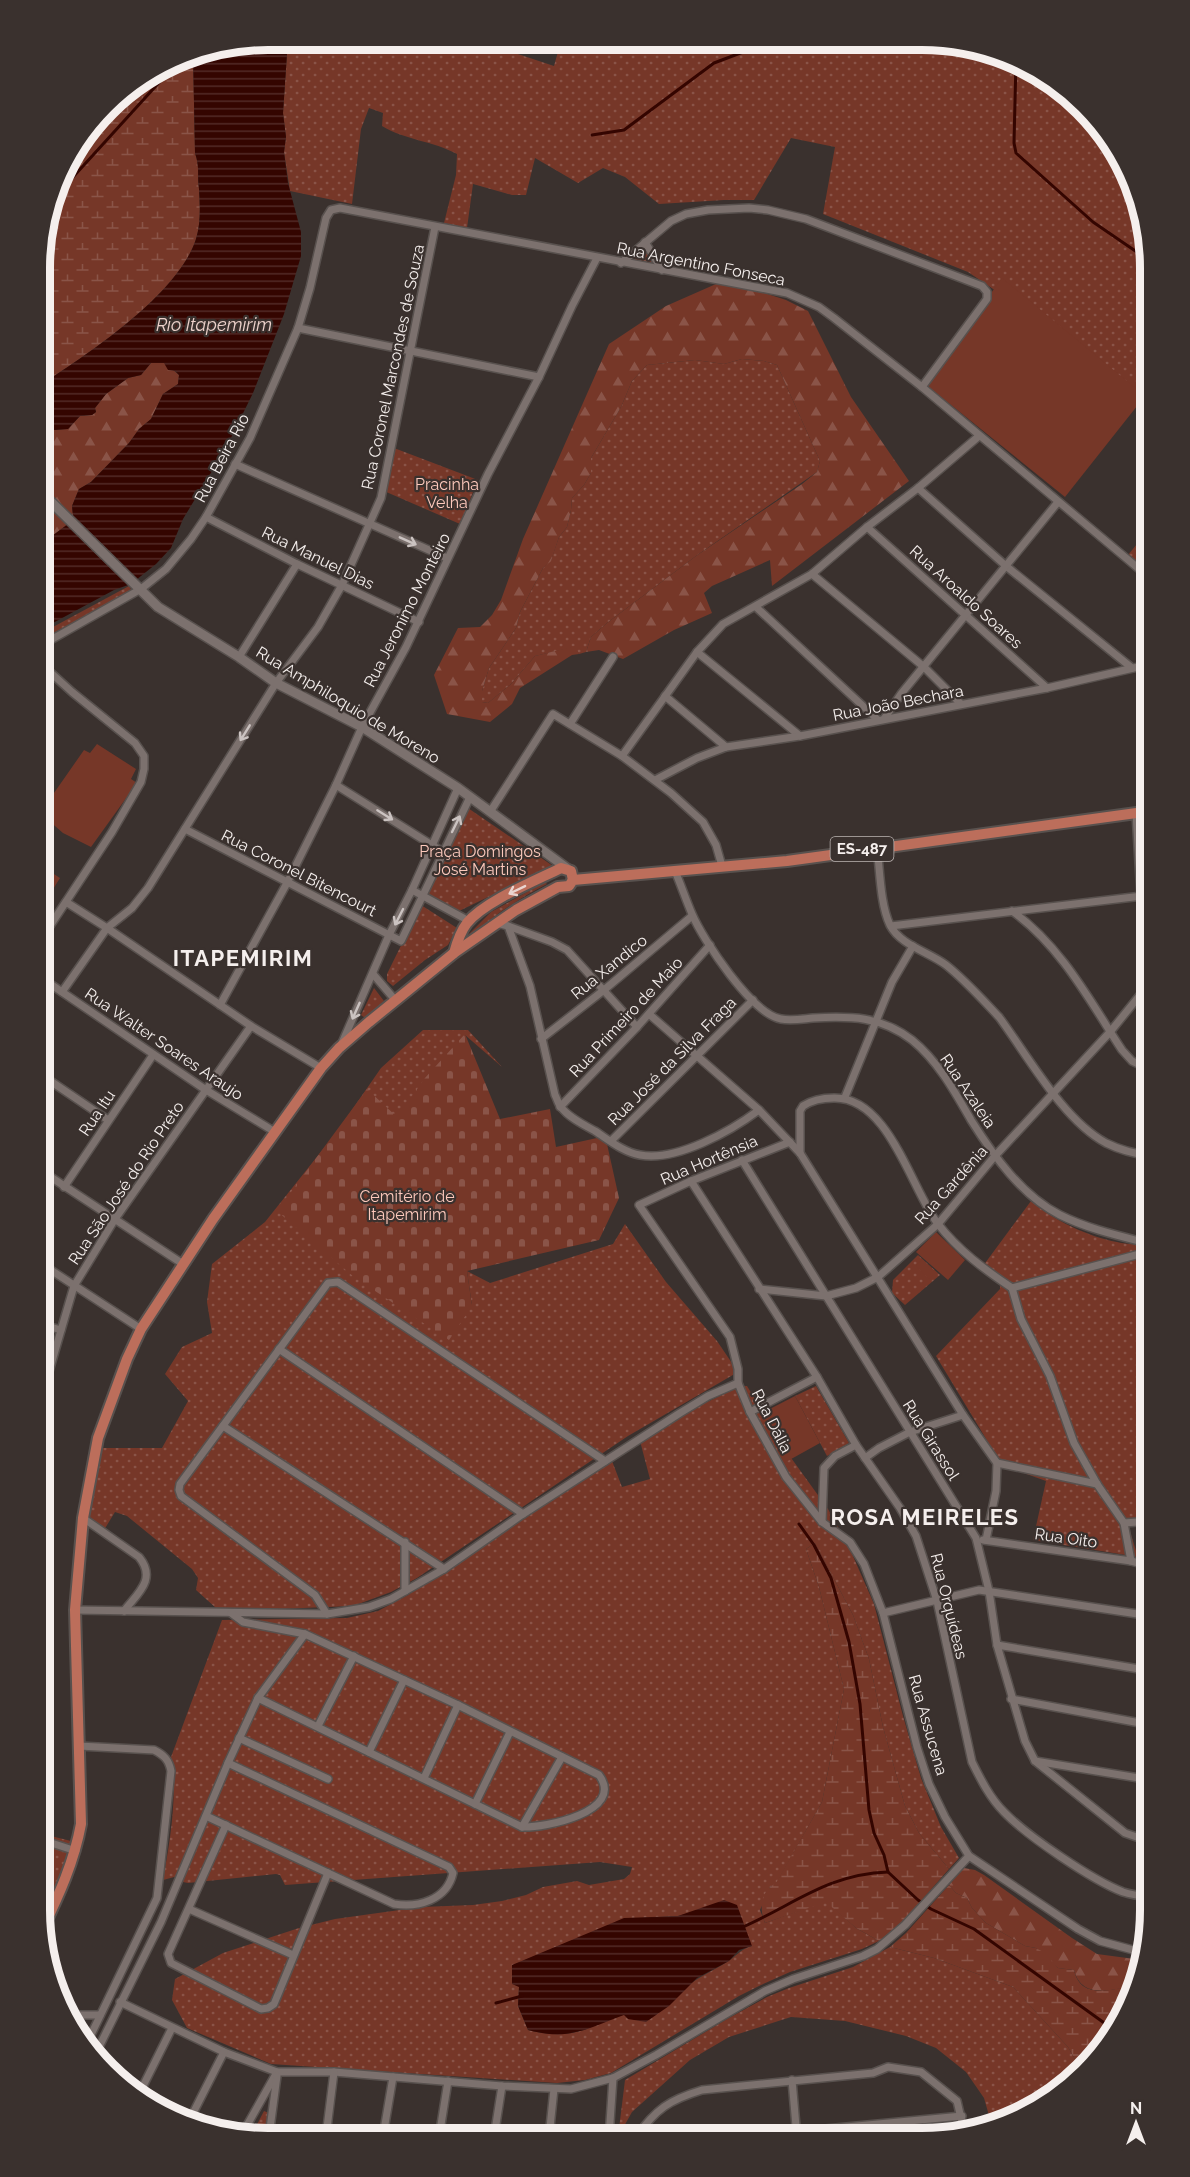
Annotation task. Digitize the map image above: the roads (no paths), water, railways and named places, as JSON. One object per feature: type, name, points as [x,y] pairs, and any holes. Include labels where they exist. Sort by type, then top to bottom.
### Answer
[{"type":"main road","name":"Rua Amphiloquio de Moreno","points":[[50,501],[158,607],[239,657],[276,683],[362,727],[470,797]]},
{"type":"main road","points":[[470,797],[568,868],[573,873],[573,880]]},
{"type":"main road","name":"ES-487","points":[[558,887],[566,888],[573,880],[787,861],[1140,812]]},
{"type":"main road","points":[[454,953],[461,932],[480,910],[561,868],[568,868]]},
{"type":"main road","points":[[50,1913],[68,1876],[81,1824],[75,1610],[83,1518],[98,1438],[141,1329],[183,1264],[275,1132],[321,1068],[339,1048],[454,953],[502,925],[516,910],[558,887],[554,882],[555,872]]},
{"type":"street","name":"Rua Argentino Fonseca","points":[[331,210],[345,208],[787,293],[803,299],[834,318],[922,387],[1140,570]]},
{"type":"street","points":[[621,262],[671,221],[694,212],[729,208],[768,210],[806,219],[982,286],[987,292],[987,299],[922,387]]},
{"type":"street","name":"Rua Beira Rio","points":[[50,640],[166,569],[186,546],[206,517],[250,438],[298,328],[310,288],[324,225],[331,210]]},
{"type":"street","name":"Rua Coronel Marcondes de Souza","points":[[62,992],[107,928],[120,920],[137,902],[276,683],[318,627],[342,585],[381,498],[386,479],[435,227]]},
{"type":"street","points":[[645,242],[662,270]]},
{"type":"street","name":"Rua Jeronimo Monteiro","points":[[220,1005],[287,883],[362,727],[419,622],[488,474],[539,377],[597,258]]},
{"type":"street","points":[[298,328],[539,377]]},
{"type":"street","points":[[622,756],[697,652],[723,624],[812,574],[979,436]]},
{"type":"street","points":[[235,464],[447,558]]},
{"type":"street","points":[[918,488],[1006,566],[1132,668]]},
{"type":"street","points":[[756,607],[881,719],[1058,502]]},
{"type":"street","name":"Rua Manuel Dias","points":[[206,517],[297,564],[419,622]]},
{"type":"street","name":"Rua Aroaldo Soares","points":[[867,527],[1047,688]]},
{"type":"street","points":[[239,657],[297,564]]},
{"type":"street","points":[[812,574],[924,667],[961,704]]},
{"type":"street","points":[[697,652],[800,736]]},
{"type":"street","points":[[570,724],[613,657]]},
{"type":"street","name":"Rua João Bechara","points":[[655,780],[697,758],[726,747],[800,736],[1047,688],[1140,666]]},
{"type":"street","points":[[50,672],[131,738],[141,750],[144,762],[141,782],[134,795],[50,926]]},
{"type":"street","points":[[665,696],[726,747]]},
{"type":"street","points":[[490,812],[553,714],[622,756],[655,780],[703,822],[716,845],[723,866]]},
{"type":"street","points":[[336,785],[443,852]]},
{"type":"street","points":[[339,1048],[458,788]]},
{"type":"street","points":[[424,896],[470,797]]},
{"type":"street","points":[[1136,813],[1140,868]]},
{"type":"street","name":"Rua Coronel Bitencourt","points":[[185,829],[401,941],[424,896]]},
{"type":"street","points":[[877,847],[885,907],[891,926],[913,946],[946,964],[986,1003],[1010,1032],[1054,1094],[1088,1131],[1107,1143],[1140,1153]]},
{"type":"street","name":"Rua Azaleia","points":[[675,871],[692,916],[710,945],[735,981],[770,1014],[781,1019],[854,1017],[875,1021],[903,1034],[927,1056],[948,1082],[994,1157],[1034,1197],[1061,1215],[1086,1226],[1140,1241]]},
{"type":"street","points":[[412,890],[469,921]]},
{"type":"street","points":[[891,926],[1140,896]]},
{"type":"street","points":[[66,903],[107,928],[251,1026],[321,1068]]},
{"type":"street","points":[[1012,911],[1038,932],[1060,958],[1110,1032],[1132,1061],[1140,1065]]},
{"type":"street","name":"Rua Xandico","points":[[541,1039],[692,916]]},
{"type":"street","points":[[502,925],[552,942],[567,950],[637,1027]]},
{"type":"street","points":[[502,925],[530,986],[550,1078],[561,1107],[626,1151],[640,1155],[661,1156],[672,1154],[729,1129],[759,1110]]},
{"type":"street","name":"Rua Primeiro de Maio","points":[[561,1107],[649,1014],[710,945]]},
{"type":"street","points":[[845,1097],[892,982],[913,946]]},
{"type":"street","points":[[372,974],[396,1001]]},
{"type":"street","name":"Rua Walter Soares Araujo","points":[[50,984],[206,1090],[275,1132]]},
{"type":"street","name":"Rua Gardênia","points":[[759,1289],[826,1296],[856,1288],[878,1276],[938,1224],[994,1157],[1140,998]]},
{"type":"street","name":"Rua José da Silva Fraga","points":[[611,1141],[753,1000]]},
{"type":"street","points":[[649,1014],[759,1110],[800,1153],[963,1415],[997,1463],[996,1491],[986,1540]]},
{"type":"street","name":"Rua São José do Rio Preto","points":[[50,1368],[74,1286],[115,1219],[251,1026]]},
{"type":"street","name":"Rua Itu","points":[[64,1187],[153,1055]]},
{"type":"street","points":[[50,1081],[108,1120]]},
{"type":"street","points":[[800,1153],[800,1112],[803,1106],[823,1098],[845,1097],[857,1103],[881,1124],[938,1224],[963,1250],[1012,1288],[1021,1319],[1050,1376],[1074,1443],[1097,1484],[1124,1523],[1131,1561]]},
{"type":"street","name":"Rua Hortênsia","points":[[639,1205],[742,1160],[790,1142]]},
{"type":"street","name":"Rua Girassol","points":[[742,1160],[976,1538],[989,1590],[997,1645],[1011,1699],[1025,1742],[1035,1761],[1125,1833],[1140,1838]]},
{"type":"street","points":[[50,1177],[183,1264]]},
{"type":"street","name":"Rua Orquídeas","points":[[692,1181],[817,1377],[856,1445],[900,1508],[916,1536],[937,1600],[972,1762],[984,1786],[1010,1818],[1068,1860],[1124,1892],[1140,1896]]},
{"type":"street","name":"Rua Dália","points":[[639,1205],[730,1337],[738,1369],[738,1383],[750,1412],[786,1477],[822,1522]]},
{"type":"street","points":[[1012,1288],[1140,1254]]},
{"type":"street","points":[[50,1270],[141,1329]]},
{"type":"street","points":[[327,1614],[315,1595],[181,1496],[179,1490],[180,1484],[328,1283],[338,1282],[605,1461]]},
{"type":"street","points":[[50,1327],[61,1330]]},
{"type":"street","points":[[279,1349],[523,1514]]},
{"type":"street","points":[[750,1412],[817,1377]]},
{"type":"street","points":[[75,1610],[327,1614],[369,1607],[405,1591],[444,1569],[523,1514],[696,1402],[738,1383]]},
{"type":"street","points":[[865,1458],[910,1432],[963,1415]]},
{"type":"street","points":[[223,1426],[444,1569]]},
{"type":"street","points":[[822,1522],[824,1468],[835,1456],[856,1445]]},
{"type":"street","points":[[997,1463],[1097,1484]]},
{"type":"street","points":[[83,1518],[139,1557],[145,1564],[144,1585],[123,1611]]},
{"type":"street","name":"Rua Assucena","points":[[822,1522],[850,1542],[874,1585],[917,1747],[945,1817],[969,1856],[1078,1929],[1100,1941],[1136,1951]]},
{"type":"street","points":[[1124,1523],[1140,1522]]},
{"type":"street","name":"Rua Oito","points":[[976,1538],[1140,1563]]},
{"type":"street","points":[[405,1542],[405,1591]]},
{"type":"street","points":[[883,1613],[966,1592],[989,1590],[1140,1614]]},
{"type":"street","points":[[231,1613],[243,1622],[305,1634],[458,1705],[599,1775],[604,1785],[600,1800],[593,1809],[574,1818],[542,1826],[522,1827],[258,1698]]},
{"type":"street","points":[[99,2047],[161,1922],[239,1737],[258,1698],[305,1634]]},
{"type":"street","points":[[997,1645],[1140,1669]]},
{"type":"street","points":[[318,1726],[354,1656]]},
{"type":"street","points":[[369,1752],[404,1680]]},
{"type":"street","points":[[1011,1699],[1140,1723]]},
{"type":"street","points":[[424,1778],[458,1705]]},
{"type":"street","points":[[475,1804],[510,1732]]},
{"type":"street","points":[[239,1737],[328,1779]]},
{"type":"street","points":[[79,1746],[154,1750],[169,1762],[171,1771],[158,1898],[161,1922]]},
{"type":"street","points":[[522,1827],[562,1757]]},
{"type":"street","points":[[1035,1761],[1140,1778]]},
{"type":"street","points":[[206,1816],[394,1904],[405,1906],[432,1900],[447,1889],[453,1873],[449,1867],[228,1763]]},
{"type":"street","points":[[226,1825],[168,1954],[171,1963],[261,2009],[274,2004],[328,1873]]},
{"type":"street","points":[[50,1843],[76,1851]]},
{"type":"street","points":[[120,2002],[224,2052],[277,2072],[334,2072],[502,2086],[571,2089],[613,2078],[765,1992],[793,1979],[863,1956],[877,1949],[905,1925],[969,1856]]},
{"type":"street","points":[[90,2036],[158,1898]]},
{"type":"street","points":[[189,1909],[293,1955]]},
{"type":"street","points":[[77,2015],[100,2015]]},
{"type":"street","points":[[142,2088],[172,2028]]},
{"type":"street","points":[[193,2114],[224,2052]]},
{"type":"street","points":[[642,2128],[649,2118],[664,2105],[702,2090],[873,2073],[888,2067],[907,2068],[921,2072],[957,2102],[963,2123]]},
{"type":"street","points":[[246,2127],[277,2072]]},
{"type":"street","points":[[270,2128],[277,2072]]},
{"type":"street","points":[[327,2128],[334,2072]]},
{"type":"street","points":[[384,2128],[393,2077]]},
{"type":"street","points":[[610,2128],[613,2078]]},
{"type":"street","points":[[792,2080],[796,2128]]},
{"type":"street","points":[[440,2128],[448,2081]]},
{"type":"street","points":[[495,2128],[502,2086]]},
{"type":"street","points":[[550,2128],[555,2089]]},
{"type":"street","points":[[863,2128],[962,2116]]},
{"type":"water","name":"Rio Itapemirim","points":[[287,50],[283,113],[286,137],[284,152],[288,183],[301,232],[301,256],[284,314],[253,393],[226,448],[183,519],[171,548],[156,564],[131,584],[114,590],[50,625],[50,537],[68,524],[73,516],[72,506],[79,489],[91,482],[151,419],[163,394],[178,384],[179,375],[175,371],[168,370],[164,363],[151,363],[141,375],[128,378],[106,394],[92,415],[80,416],[68,429],[54,430],[50,433],[50,379],[130,321],[171,281],[186,260],[199,227],[198,167],[195,153],[193,63],[239,51]]},
{"type":"water","points":[[724,1900],[737,1905],[752,1946],[739,1950],[729,1961],[697,1978],[669,2006],[646,2022],[628,2019],[624,2015],[588,2029],[566,2034],[528,2030],[518,2006],[519,1987],[512,1984],[512,1965],[624,1918],[678,1916]]},
{"type":"waterway","points":[[592,135],[624,130],[714,63],[748,50]]},
{"type":"waterway","points":[[1016,70],[1014,143],[1016,153],[1093,222],[1140,254]]},
{"type":"waterway","points":[[66,185],[165,75]]},
{"type":"waterway","points":[[799,1524],[814,1545],[831,1578],[849,1642],[860,1704],[869,1810],[874,1833],[884,1855],[888,1872],[918,1900],[931,1909],[974,1929],[1107,2025]]},
{"type":"waterway","points":[[743,1927],[829,1884],[847,1878],[888,1872]]},
{"type":"waterway","points":[[496,2003],[522,1996]]},
{"type":"district","name":"ITAPEMIRIM","points":[[243,958]]},
{"type":"district","name":"ROSA MEIRELES","points":[[925,1517]]},
{"type":"park label","name":"Pracinha Velha","points":[[447,493]]},
{"type":"park label","name":"Praça Domingos José Martins","points":[[480,860]]},
{"type":"park label","name":"Cemitério de Itapemirim","points":[[407,1205]]}]
